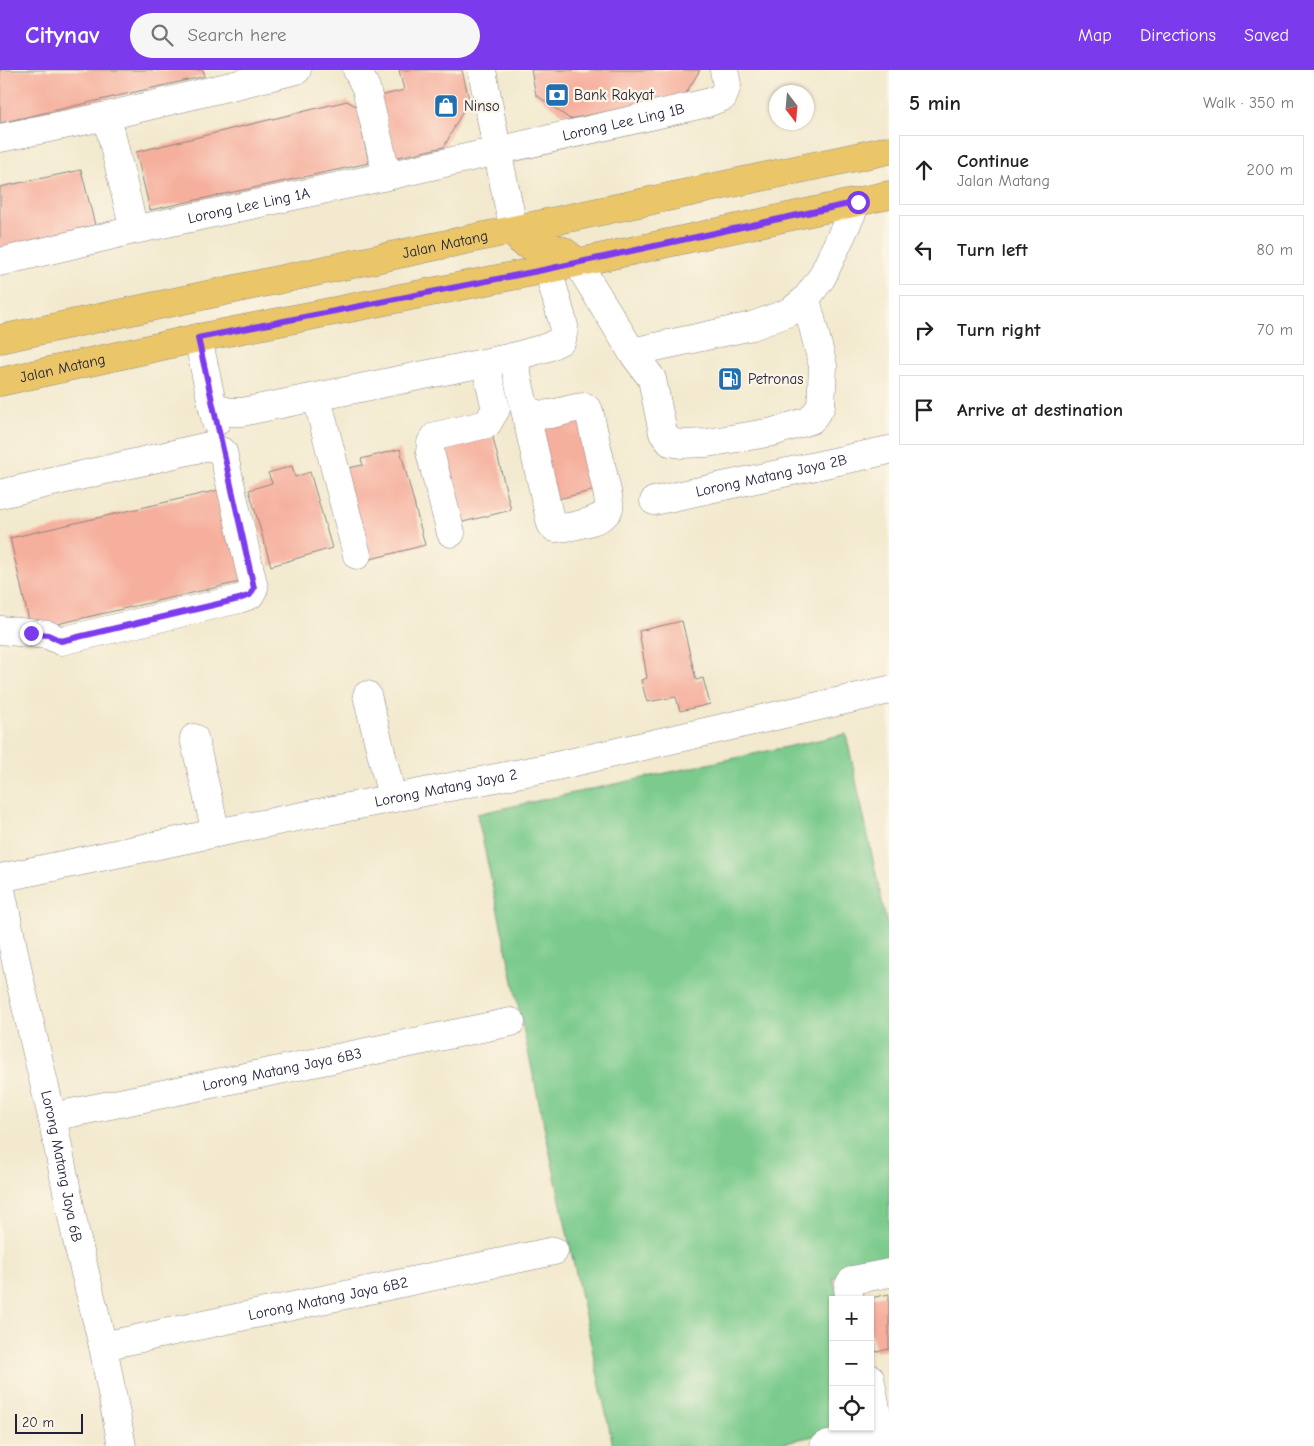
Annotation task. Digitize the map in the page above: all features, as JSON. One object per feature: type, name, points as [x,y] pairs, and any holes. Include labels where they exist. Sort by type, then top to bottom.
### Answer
[{"type":"main road","name":"Jalan Matang","points":[[2,338],[889,150]]},
{"type":"main road","name":"Jalan Matang","points":[[7,381],[198,338],[548,269],[889,195]]},
{"type":"main road","points":[[514,231],[519,241],[527,245],[562,250],[577,262]]},
{"type":"street","points":[[0,138],[107,116],[250,76],[298,70]]},
{"type":"street","points":[[357,70],[366,88],[387,176]]},
{"type":"street","points":[[482,70],[514,231]]},
{"type":"street","name":"Lorong Lee Ling 1B","points":[[497,150],[707,103],[723,97],[727,85],[724,70]]},
{"type":"street","points":[[107,116],[134,230]]},
{"type":"street","name":"Lorong Lee Ling 1A","points":[[0,262],[134,230],[387,176],[497,150]]},
{"type":"street","points":[[632,352],[752,326],[790,312],[806,299],[822,277],[858,202]]},
{"type":"street","points":[[577,262],[632,352],[652,379],[663,432],[670,442],[681,444],[707,443],[773,432],[811,420],[822,406],[823,366],[806,299]]},
{"type":"street","points":[[212,405],[227,412],[242,412],[485,363],[548,347],[562,340],[564,326],[548,269]]},
{"type":"street","points":[[0,630],[48,635],[61,641],[250,595],[254,588],[198,338]]},
{"type":"street","points":[[513,357],[524,407],[551,524],[555,528],[563,528],[600,519],[610,508],[589,411],[585,407],[579,407],[548,414],[534,414],[524,407]]},
{"type":"street","points":[[451,533],[430,452],[431,443],[436,436],[487,424],[494,416],[496,409],[485,363]]},
{"type":"street","points":[[309,399],[316,466]]},
{"type":"street","points":[[309,399],[357,555]]},
{"type":"street","points":[[0,494],[209,446],[223,452]]},
{"type":"street","name":"Lorong Matang Jaya 2B","points":[[654,501],[889,450]]},
{"type":"street","name":"Lorong Matang Jaya 2","points":[[0,878],[216,833],[552,767],[889,690]]},
{"type":"street","points":[[367,695],[392,798]]},
{"type":"street","points":[[194,738],[216,833]]},
{"type":"street","name":"Lorong Matang Jaya 6B","points":[[0,885],[10,983],[52,1117],[76,1236],[103,1346],[122,1446]]},
{"type":"street","name":"Lorong Matang Jaya 6B3","points":[[52,1117],[511,1022]]},
{"type":"street","name":"Lorong Matang Jaya 6B2","points":[[103,1346],[554,1251]]},
{"type":"street","points":[[849,1296],[849,1284],[853,1280],[889,1273]]},
{"type":"street","points":[[874,1375],[889,1370]]},
{"type":"street","points":[[824,1446],[885,1433],[873,1386]]},
{"type":"green space","points":[[846,734],[889,934],[889,1266],[833,1278],[837,1296],[829,1296],[829,1431],[837,1431],[768,1446],[613,1446],[477,814]]},
{"type":"building","points":[[0,70],[203,70],[205,76],[0,123]]},
{"type":"building","points":[[399,70],[462,70],[469,99],[444,147],[394,158],[380,96],[404,90]]},
{"type":"building","points":[[531,70],[700,70],[684,96],[570,119],[536,95]]},
{"type":"building","points":[[347,101],[356,106],[369,163],[150,210],[136,152]]},
{"type":"building","points":[[81,170],[95,225],[0,248],[0,187]]},
{"type":"building","points":[[583,409],[603,488],[550,501],[531,423]]},
{"type":"building","points":[[492,434],[511,510],[455,524],[436,447]]},
{"type":"building","points":[[400,449],[425,545],[367,560],[343,469],[363,465],[361,459]]},
{"type":"building","points":[[292,466],[295,477],[310,472],[332,548],[271,566],[249,490],[272,483],[268,473]]},
{"type":"building","points":[[223,489],[244,581],[31,630],[10,538]]},
{"type":"building","points":[[682,621],[696,680],[703,678],[710,704],[680,711],[676,697],[647,702],[641,680],[647,678],[639,631]]},
{"type":"building","points":[[889,1294],[889,1349],[876,1352],[874,1344],[874,1297]]},
{"type":"place","name":"Bank Rakyat","points":[[557,95]]},
{"type":"place","name":"Ninso","points":[[446,106]]},
{"type":"place","name":"Petronas","points":[[730,379]]},
{"type":"route","points":[[31,633],[48,635],[61,641],[239,599],[250,595],[254,588],[198,338],[548,269],[858,202]]}]
